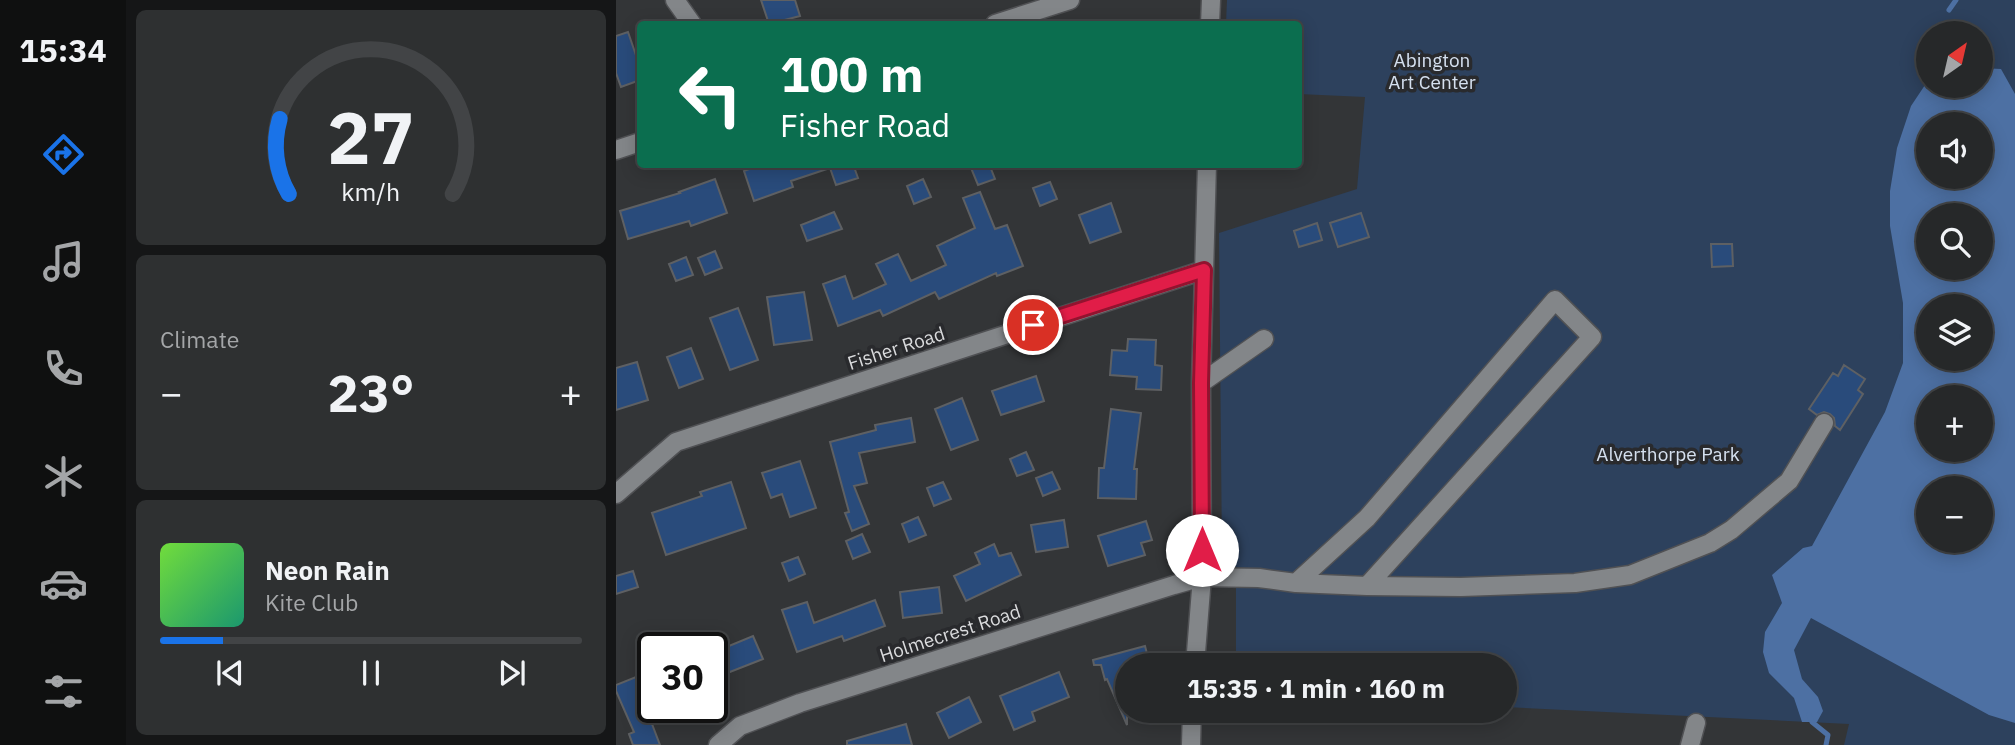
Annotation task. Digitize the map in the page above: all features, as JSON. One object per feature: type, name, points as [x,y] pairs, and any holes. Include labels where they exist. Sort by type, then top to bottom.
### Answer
[{"type":"street","points":[[675,0],[690,21]]},
{"type":"street","points":[[1004,21],[1070,0]]},
{"type":"street","points":[[1210,21],[1211,0]]},
{"type":"street","points":[[616,150],[637,143]]},
{"type":"street","points":[[1196,653],[1202,578],[1201,383],[1207,168]]},
{"type":"street","name":"Fisher Road","points":[[616,494],[676,442],[1204,270]]},
{"type":"street","points":[[1296,583],[1367,518],[1555,300],[1592,337],[1367,586]]},
{"type":"street","points":[[1201,383],[1265,339]]},
{"type":"street","name":"Holmecrest Road","points":[[718,745],[740,726],[800,703],[1174,584],[1202,578],[1259,578],[1296,583],[1367,586],[1461,587],[1575,583],[1630,575],[1710,543],[1731,530],[1788,481],[1824,423]]},
{"type":"street","points":[[1191,745],[1192,723]]},
{"type":"street","points":[[1690,745],[1696,723]]},
{"type":"green space","name":"Alverthorpe Park","points":[[1227,0],[2015,0],[2015,745],[1844,745],[1849,724],[1517,708],[1517,653],[1236,653],[1236,567],[1222,556],[1219,233],[1357,189],[1365,97],[1302,94],[1302,21],[1226,21]]},
{"type":"shaded area","points":[[1993,69],[2001,69],[2015,94],[2015,723],[1989,715],[1811,618],[1794,650],[1802,679],[1818,697],[1823,711],[1817,722],[1802,722],[1794,698],[1769,673],[1763,652],[1765,632],[1782,603],[1772,575],[1803,548],[1812,546],[1885,412],[1903,363],[1903,303],[1890,226],[1890,191],[1897,148],[1916,98],[1993,98]]},
{"type":"building","points":[[761,0],[795,0],[800,16],[768,21]]},
{"type":"building","points":[[628,32],[637,58],[637,81],[621,87],[616,73],[616,36]]},
{"type":"building","points":[[752,168],[830,168],[791,181],[793,187],[754,201],[744,171]]},
{"type":"building","points":[[830,168],[854,168],[858,178],[836,185]]},
{"type":"building","points":[[971,168],[991,168],[995,179],[978,185]]},
{"type":"building","points":[[715,179],[727,213],[691,226],[689,221],[628,239],[620,211]]},
{"type":"building","points":[[923,179],[931,197],[914,204],[907,186]]},
{"type":"building","points":[[1050,182],[1057,199],[1040,206],[1033,188]]},
{"type":"building","points":[[980,192],[995,229],[1007,225],[1023,266],[997,276],[996,273],[939,299],[935,292],[883,316],[880,310],[838,326],[823,284],[845,276],[853,299],[886,284],[876,264],[898,254],[911,281],[946,265],[937,246],[975,228],[963,198]]},
{"type":"building","points":[[1111,203],[1121,232],[1090,243],[1079,215]]},
{"type":"building","points":[[834,212],[842,229],[807,241],[801,225]]},
{"type":"building","points":[[1361,213],[1369,237],[1338,247],[1330,223]]},
{"type":"building","points":[[1317,223],[1322,240],[1299,247],[1294,231]]},
{"type":"building","points":[[1711,244],[1732,244],[1733,266],[1712,267]]},
{"type":"building","points":[[715,251],[722,268],[705,275],[698,258]]},
{"type":"building","points":[[686,257],[693,275],[676,281],[669,264]]},
{"type":"building","points":[[804,292],[812,340],[774,345],[767,297]]},
{"type":"building","points":[[738,308],[758,360],[730,370],[710,318]]},
{"type":"building","points":[[1128,339],[1156,340],[1155,365],[1162,366],[1161,390],[1136,389],[1137,377],[1110,375],[1112,350],[1127,351]]},
{"type":"building","points":[[691,348],[703,379],[679,388],[667,357]]},
{"type":"building","points":[[637,362],[648,400],[616,410],[616,368]]},
{"type":"building","points":[[1844,365],[1865,379],[1858,390],[1863,394],[1840,430],[1835,426],[1834,418],[1830,414],[1824,412],[1817,415],[1809,409],[1833,373],[1838,376]]},
{"type":"building","points":[[1036,376],[1044,401],[1001,415],[992,391]]},
{"type":"building","points":[[962,398],[978,440],[951,450],[935,409]]},
{"type":"building","points":[[1111,409],[1141,413],[1134,469],[1137,469],[1136,499],[1098,498],[1099,468],[1104,468]]},
{"type":"building","points":[[911,418],[915,442],[859,453],[867,483],[854,486],[869,524],[852,531],[845,513],[849,512],[830,442],[876,430],[875,425]]},
{"type":"building","points":[[1026,452],[1034,470],[1017,476],[1010,459]]},
{"type":"building","points":[[800,461],[816,508],[790,517],[782,494],[771,498],[762,473]]},
{"type":"building","points":[[1052,472],[1060,489],[1043,496],[1036,478]]},
{"type":"building","points":[[731,482],[746,528],[666,555],[652,513],[702,496],[700,492]]},
{"type":"building","points":[[943,482],[951,499],[934,506],[927,488]]},
{"type":"building","points":[[918,517],[926,535],[909,542],[902,524]]},
{"type":"building","points":[[1064,520],[1068,547],[1036,552],[1031,525]]},
{"type":"building","points":[[1146,521],[1152,540],[1141,543],[1145,555],[1108,566],[1098,536]]},
{"type":"building","points":[[862,534],[870,552],[853,559],[846,541]]},
{"type":"building","points":[[994,544],[999,556],[1011,553],[1021,575],[966,601],[954,576],[980,564],[975,553]]},
{"type":"building","points":[[798,557],[805,574],[789,581],[782,563]]},
{"type":"building","points":[[633,571],[638,587],[616,594],[616,576]]},
{"type":"building","points":[[939,587],[942,613],[903,618],[900,592]]},
{"type":"building","points":[[875,600],[885,626],[844,641],[842,636],[797,652],[782,610],[807,602],[814,623]]},
{"type":"building","points":[[753,636],[763,659],[728,673],[728,646]]},
{"type":"building","points":[[1145,646],[1147,653],[1119,653]]},
{"type":"building","points":[[1115,654],[1115,697],[1107,679],[1105,680],[1101,665],[1094,665],[1093,660]]},
{"type":"building","points":[[1059,672],[1069,697],[1032,712],[1035,721],[1014,730],[1000,696]]},
{"type":"building","points":[[637,677],[637,723],[652,723],[660,745],[633,745],[629,734],[634,732],[616,691],[616,685]]},
{"type":"building","points":[[969,697],[981,722],[949,738],[937,713]]},
{"type":"building","points":[[906,724],[912,745],[847,745],[847,741]]},
{"type":"waterway","points":[[1949,10],[1956,0]]},
{"type":"waterway","points":[[1809,715],[1812,722],[1828,735],[1826,745]]},
{"type":"route","points":[[1033,325],[1204,270],[1201,383],[1202,550]]},
{"type":"park label","name":"Abington Art Center","points":[[1432,71]]}]
